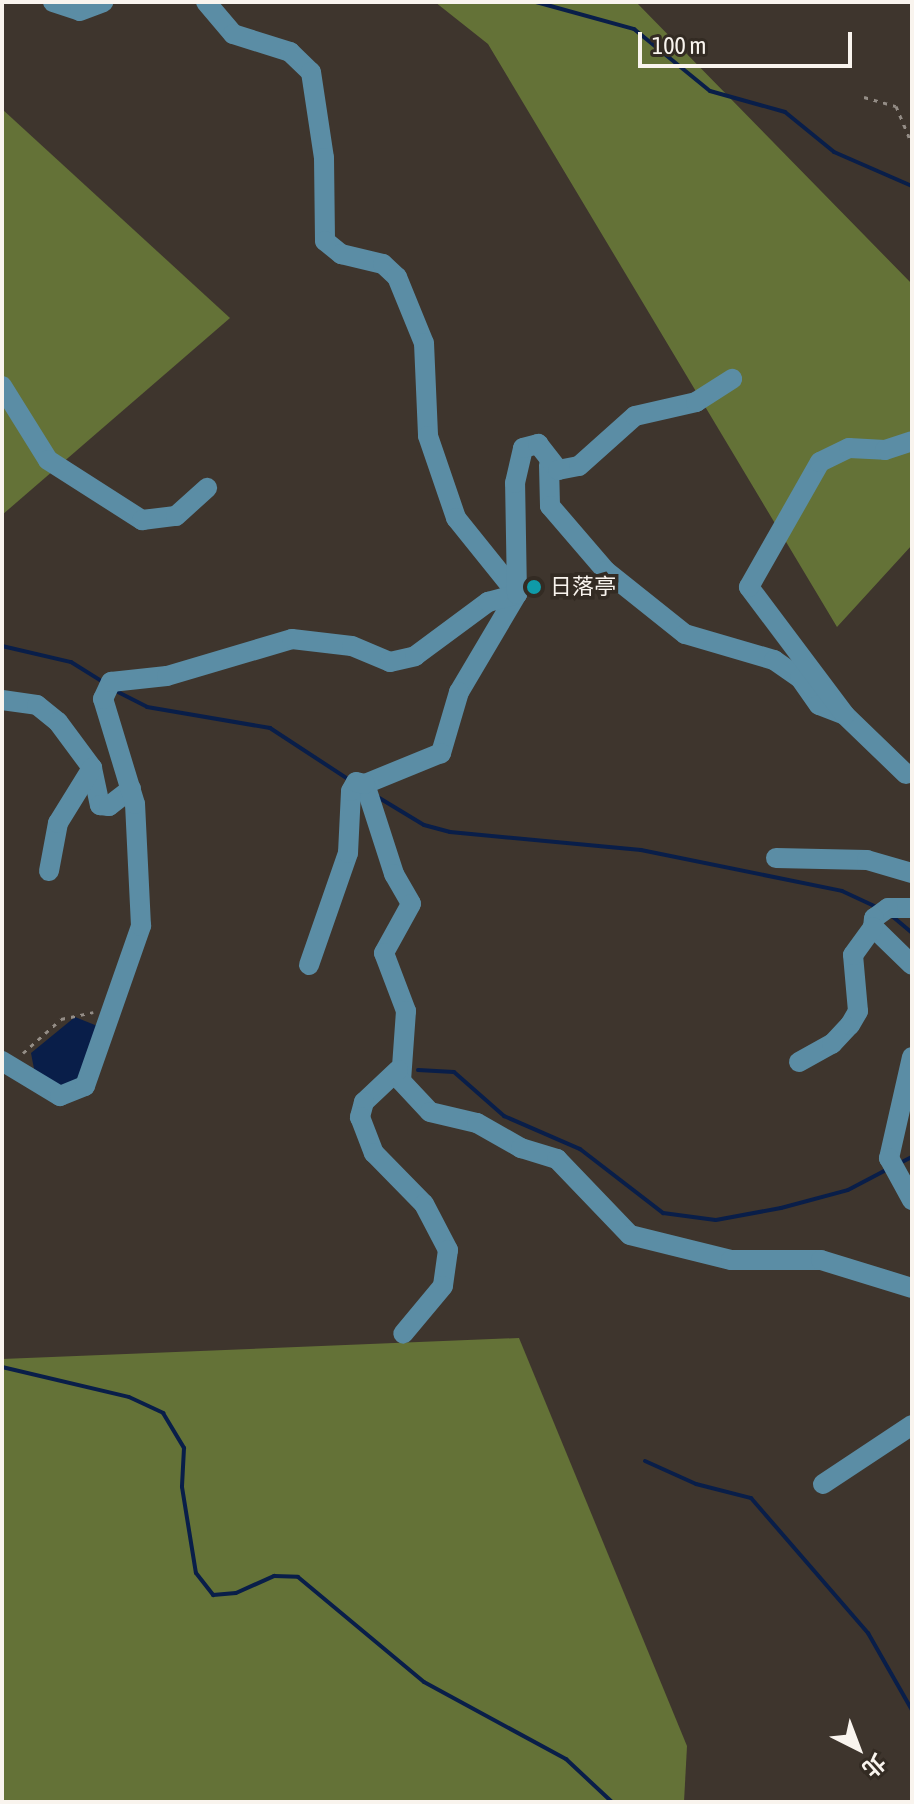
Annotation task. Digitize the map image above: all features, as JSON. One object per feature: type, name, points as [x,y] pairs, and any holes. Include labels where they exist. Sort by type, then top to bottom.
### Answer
[{"type":"lane","points":[[53,2],[80,11],[103,2]]},
{"type":"lane","points":[[206,2],[233,34],[290,52],[311,72],[324,158],[325,241],[350,257],[383,264],[397,277],[424,343],[428,436],[456,518],[517,594]]},
{"type":"lane","points":[[549,465],[579,466],[635,416],[687,406],[732,379]]},
{"type":"lane","points":[[2,386],[40,453],[142,520],[176,516],[207,488]]},
{"type":"lane","points":[[906,774],[845,715],[749,587],[820,462],[849,448],[885,450],[912,441]]},
{"type":"lane","points":[[309,965],[348,853],[351,791],[356,782],[365,784],[441,753],[459,692],[517,594],[516,462],[530,442],[545,450],[549,465],[550,506],[606,571],[685,634],[774,660],[800,678],[819,705],[845,715]]},
{"type":"lane","points":[[5,1063],[60,1096],[78,1092],[91,1077],[114,1011],[143,909],[131,789],[103,699],[118,678],[167,676],[292,639],[404,661],[488,602],[517,594]]},
{"type":"lane","points":[[2,700],[43,708],[92,768],[100,805],[109,806],[131,789]]},
{"type":"lane","points":[[49,871],[58,823],[92,768]]},
{"type":"lane","points":[[365,784],[394,874],[411,904],[384,953],[406,1011],[398,1070],[407,1093],[430,1112],[477,1123],[521,1148],[557,1159],[630,1235],[731,1260],[821,1260],[912,1288]]},
{"type":"lane","points":[[776,858],[867,860],[912,873]]},
{"type":"lane","points":[[799,1062],[832,1044],[858,1011],[853,955],[873,927],[874,918],[888,908],[912,908]]},
{"type":"lane","points":[[873,927],[912,965]]},
{"type":"lane","points":[[912,1057],[889,1158],[912,1200]]},
{"type":"lane","points":[[398,1070],[361,1109],[365,1134],[385,1169],[424,1204],[448,1250],[443,1286],[403,1334]]},
{"type":"lane","points":[[823,1484],[912,1425]]},
{"type":"path","points":[[864,97],[896,106],[912,144]]},
{"type":"path","points":[[5,1063],[71,1014],[114,1011]]},
{"type":"green space","points":[[435,2],[636,2],[912,284],[912,545],[837,627],[488,44]]},
{"type":"green space","points":[[2,109],[230,318],[2,515]]},
{"type":"green space","points":[[519,1338],[687,1746],[684,1802],[2,1802],[2,1359]]},
{"type":"water","points":[[75,1017],[100,1027],[89,1069],[64,1089],[35,1074],[31,1053]]},
{"type":"waterway","points":[[536,2],[634,29],[710,91],[785,112],[834,152],[912,186]]},
{"type":"waterway","points":[[2,646],[71,662],[104,683]]},
{"type":"waterway","points":[[114,690],[147,707],[270,728],[351,781]]},
{"type":"waterway","points":[[376,796],[424,825],[450,832],[641,850],[842,891],[877,907]]},
{"type":"waterway","points":[[892,916],[912,933]]},
{"type":"waterway","points":[[418,1070],[454,1072],[504,1116],[580,1149],[663,1213],[716,1220],[781,1208],[848,1190],[886,1170]]},
{"type":"waterway","points":[[898,1164],[912,1157]]},
{"type":"waterway","points":[[2,1367],[129,1397],[163,1413],[184,1448],[182,1487],[196,1573],[213,1595],[236,1593],[274,1576],[298,1577],[424,1682],[566,1759],[612,1802]]},
{"type":"waterway","points":[[645,1461],[696,1484],[751,1498],[868,1633],[912,1710]]},
{"type":"place","name":"日落亭","points":[[534,587]]}]
